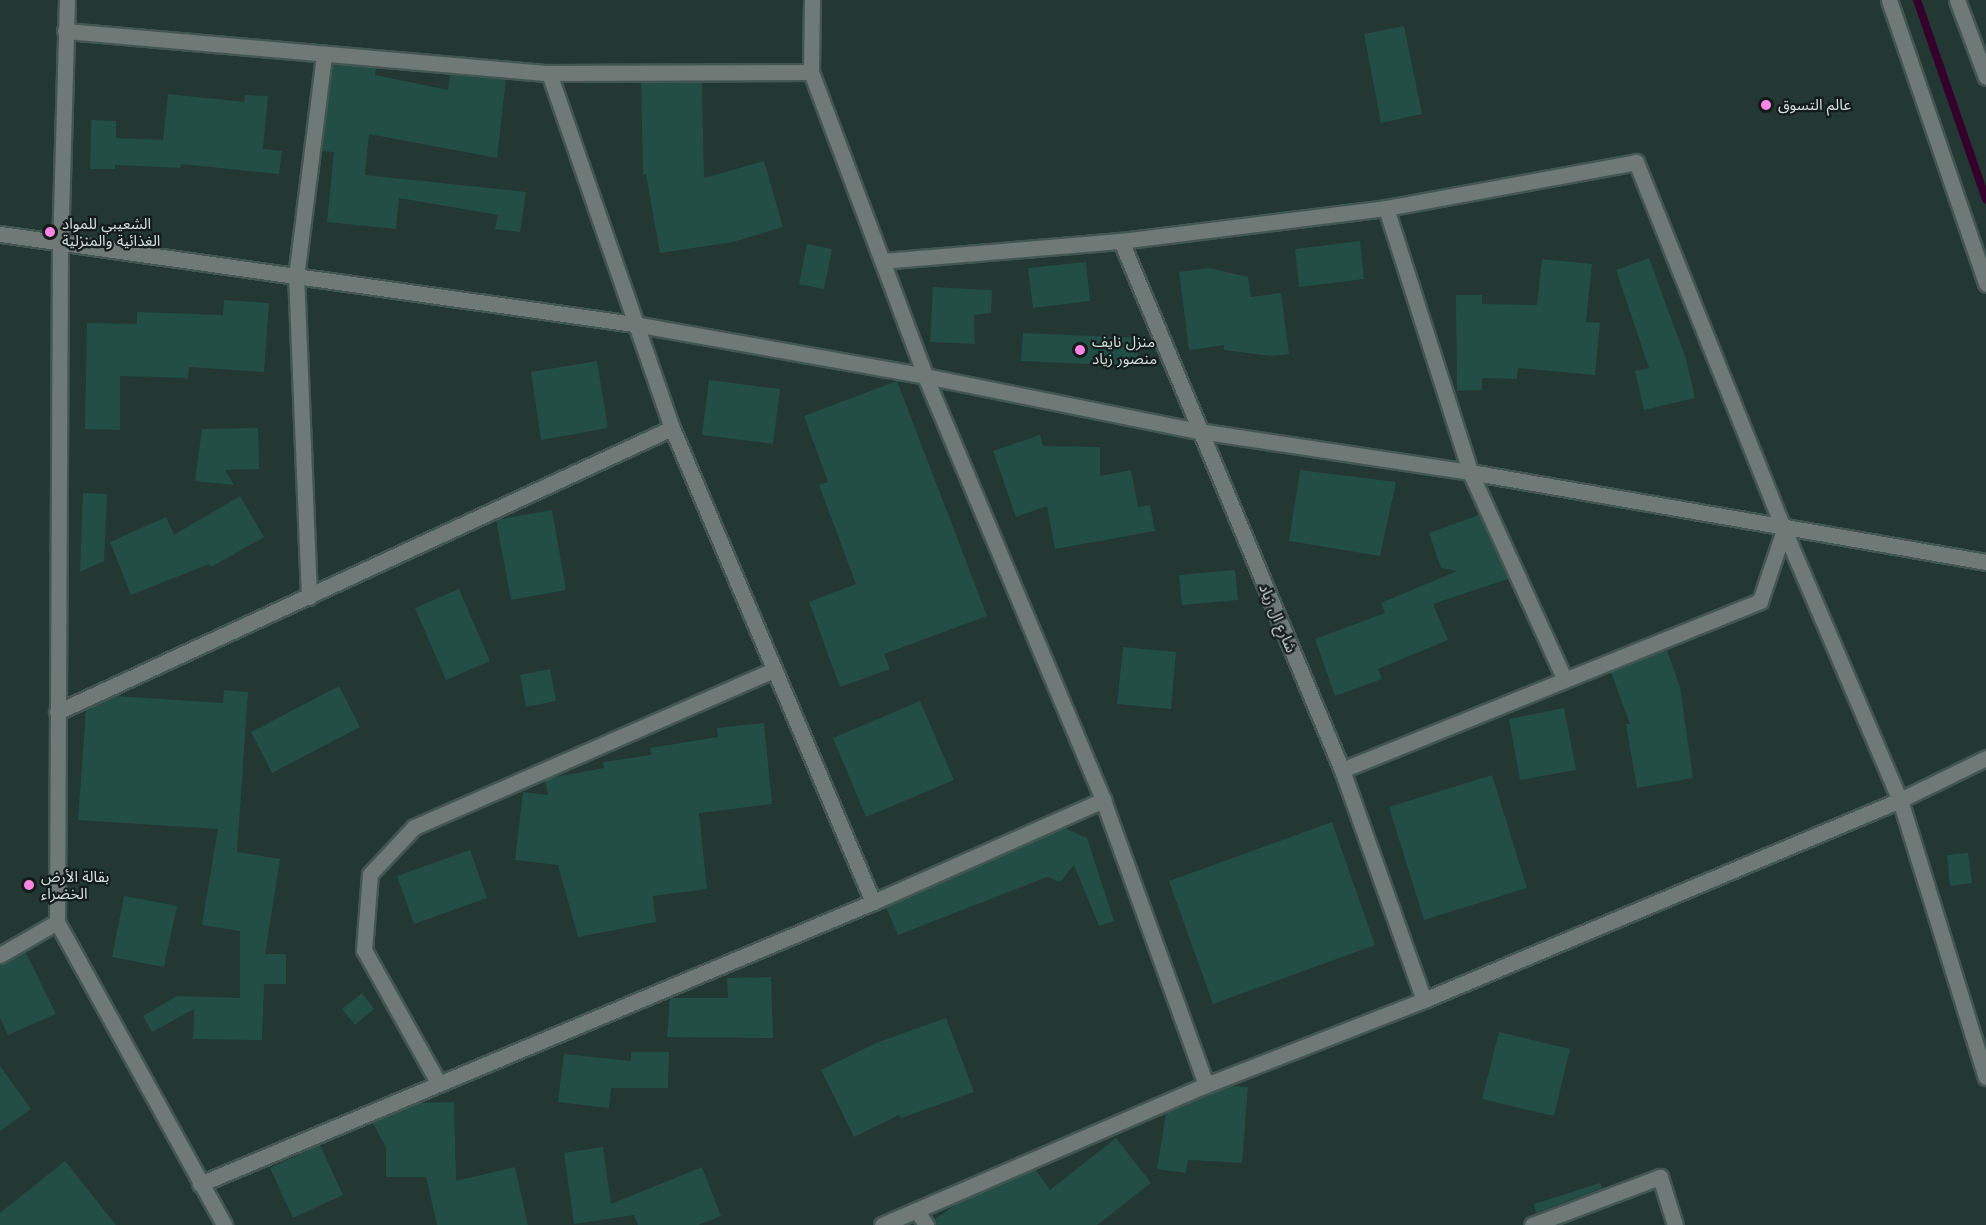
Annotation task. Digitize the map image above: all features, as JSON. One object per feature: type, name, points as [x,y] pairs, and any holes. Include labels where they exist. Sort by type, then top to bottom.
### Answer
[{"type":"street","points":[[67,0],[60,244],[57,922],[224,1225]]},
{"type":"street","points":[[812,0],[811,72],[925,376],[1103,800],[1206,1084]]},
{"type":"street","points":[[1889,0],[1986,284]]},
{"type":"street","points":[[1957,0],[1986,77]]},
{"type":"street","points":[[65,31],[549,74],[811,72]]},
{"type":"street","points":[[309,597],[296,277],[324,54]]},
{"type":"street","points":[[549,74],[633,324],[672,429],[873,902]]},
{"type":"street","points":[[882,261],[1121,241],[1386,208],[1636,162],[1784,530],[1900,800],[1986,1077]]},
{"type":"street","points":[[1386,208],[1470,472],[1564,678]]},
{"type":"street","points":[[0,234],[633,324],[925,376],[1199,431],[1470,472],[1784,530],[1986,562]]},
{"type":"street","name":"شارع ال زياد","points":[[1121,241],[1341,770],[1424,1000]]},
{"type":"street","points":[[57,712],[672,429]]},
{"type":"street","points":[[1341,770],[1564,678],[1760,601],[1784,530]]},
{"type":"street","points":[[439,1084],[364,950],[370,874],[414,827],[773,670]]},
{"type":"street","points":[[882,1225],[1206,1084],[1424,1000],[1900,800],[1986,758]]},
{"type":"street","points":[[200,1184],[873,902],[1103,800]]},
{"type":"street","points":[[0,955],[57,922]]},
{"type":"street","points":[[1532,1225],[1660,1177],[1675,1225]]},
{"type":"street","points":[[917,1211],[926,1225]]},
{"type":"building","points":[[1404,26],[1422,114],[1381,123],[1364,34]]},
{"type":"building","points":[[333,64],[376,68],[375,75],[448,90],[450,74],[506,79],[497,158],[369,134],[365,175],[526,192],[520,232],[495,229],[498,215],[399,198],[396,229],[327,222],[334,152],[322,151]]},
{"type":"building","points":[[641,82],[702,82],[704,178],[764,161],[783,227],[733,242],[660,253],[646,174],[643,174]]},
{"type":"building","points":[[168,94],[244,102],[245,95],[268,96],[263,149],[282,151],[279,174],[181,164],[180,168],[115,165],[115,169],[90,169],[91,120],[116,121],[116,138],[163,140]]},
{"type":"building","points":[[1360,241],[1364,279],[1299,287],[1295,249]]},
{"type":"building","points":[[807,244],[832,249],[824,289],[799,284]]},
{"type":"building","points":[[1649,258],[1686,359],[1695,398],[1644,410],[1635,371],[1649,368],[1616,270]]},
{"type":"building","points":[[1542,259],[1592,264],[1586,322],[1600,323],[1595,375],[1518,368],[1517,379],[1482,378],[1482,390],[1457,391],[1456,295],[1482,295],[1482,304],[1537,305]]},
{"type":"building","points":[[1086,262],[1090,301],[1033,308],[1028,268]]},
{"type":"building","points":[[1209,268],[1248,277],[1251,297],[1281,293],[1289,354],[1272,356],[1224,350],[1224,345],[1189,350],[1179,272]]},
{"type":"building","points":[[933,287],[992,290],[991,313],[974,315],[975,344],[930,342]]},
{"type":"building","points":[[224,300],[269,303],[264,372],[189,367],[188,378],[120,376],[120,430],[85,429],[87,323],[137,324],[137,312],[223,315]]},
{"type":"building","name":"منزل نايف منصور زياد","points":[[1023,333],[1139,338],[1137,366],[1021,361]]},
{"type":"building","points":[[597,361],[608,428],[541,440],[531,372]]},
{"type":"building","points":[[709,380],[780,389],[773,444],[702,435]]},
{"type":"building","points":[[897,381],[987,616],[884,654],[890,669],[840,687],[809,602],[856,584],[819,485],[828,482],[804,416]]},
{"type":"building","points":[[258,428],[259,469],[225,470],[234,485],[195,481],[202,429]]},
{"type":"building","points":[[1040,435],[1043,446],[1100,447],[1100,476],[1131,470],[1138,507],[1150,505],[1155,531],[1055,549],[1047,506],[1016,517],[993,451]]},
{"type":"building","points":[[1300,470],[1396,482],[1380,556],[1289,541]]},
{"type":"building","points":[[83,493],[107,494],[104,561],[80,572]]},
{"type":"building","points":[[240,496],[264,537],[211,567],[209,564],[131,595],[110,542],[166,517],[174,535]]},
{"type":"building","points":[[552,510],[566,590],[511,600],[496,520]]},
{"type":"building","points":[[1479,515],[1508,579],[1433,604],[1448,640],[1378,669],[1382,679],[1335,696],[1315,639],[1385,613],[1381,603],[1457,571],[1441,568],[1429,533]]},
{"type":"building","points":[[1235,570],[1238,600],[1182,605],[1179,575]]},
{"type":"building","points":[[459,589],[490,661],[446,680],[415,608]]},
{"type":"building","points":[[1123,647],[1176,652],[1171,709],[1117,704]]},
{"type":"building","points":[[1667,650],[1680,687],[1693,778],[1637,788],[1626,724],[1630,724],[1611,672]]},
{"type":"building","points":[[550,669],[556,701],[526,707],[520,675]]},
{"type":"building","points":[[339,686],[360,727],[272,773],[251,732]]},
{"type":"building","points":[[224,690],[248,692],[237,852],[280,859],[265,954],[286,954],[286,984],[264,984],[262,1040],[193,1039],[194,1009],[152,1032],[143,1016],[177,996],[240,998],[240,931],[202,925],[218,829],[78,820],[86,709],[115,696],[223,703]]},
{"type":"building","points":[[920,701],[954,780],[866,817],[833,738]]},
{"type":"building","points":[[1564,708],[1576,770],[1520,780],[1509,719]]},
{"type":"building","points":[[764,723],[772,804],[699,813],[707,889],[653,896],[656,922],[578,937],[558,865],[515,860],[523,792],[548,795],[545,780],[550,778],[604,768],[603,762],[651,755],[650,748],[718,737],[717,728]]},
{"type":"building","points":[[1492,775],[1527,888],[1424,920],[1389,807]]},
{"type":"building","points":[[1332,822],[1375,945],[1213,1004],[1169,881]]},
{"type":"building","points":[[1065,828],[1087,838],[1114,921],[1099,926],[1074,865],[1060,882],[1047,877],[898,935],[886,907]]},
{"type":"building","points":[[470,850],[487,898],[414,924],[397,876]]},
{"type":"building","points":[[1968,853],[1972,883],[1950,886],[1947,855]]},
{"type":"building","points":[[124,896],[177,906],[164,967],[112,957]]},
{"type":"building","points":[[26,953],[56,1014],[8,1035],[0,1018],[0,965]]},
{"type":"building","points":[[771,977],[773,1038],[667,1037],[670,998],[728,998],[727,978]]},
{"type":"building","points":[[362,993],[374,1009],[355,1025],[342,1009]]},
{"type":"building","points":[[946,1018],[974,1092],[901,1118],[899,1115],[854,1137],[821,1070],[876,1043]]},
{"type":"building","points":[[1499,1032],[1570,1049],[1554,1116],[1482,1099]]},
{"type":"building","points":[[631,1052],[669,1052],[668,1088],[611,1088],[609,1108],[558,1102],[564,1054],[631,1061]]},
{"type":"building","points":[[0,1066],[31,1109],[0,1131]]},
{"type":"building","points":[[1231,1086],[1248,1087],[1242,1163],[1188,1160],[1186,1173],[1157,1169],[1166,1113]]},
{"type":"building","points":[[454,1102],[456,1181],[515,1167],[528,1225],[437,1225],[426,1177],[386,1177],[386,1147],[372,1122],[418,1103]]},
{"type":"building","points":[[1116,1138],[1151,1183],[1097,1225],[936,1225],[934,1220],[958,1203],[1035,1169],[1050,1190]]},
{"type":"building","points":[[320,1145],[343,1195],[293,1218],[270,1168]]},
{"type":"building","points":[[603,1147],[611,1204],[702,1167],[721,1216],[698,1225],[638,1225],[634,1215],[574,1224],[564,1153]]},
{"type":"building","points":[[65,1161],[116,1225],[0,1225],[0,1213]]},
{"type":"building","points":[[1600,1183],[1602,1188],[1536,1213],[1534,1204]]},
{"type":"waterway","points":[[1917,0],[1986,199]]},
{"type":"place","name":"عالم التسوق","points":[[1766,105]]},
{"type":"place","name":"الشعيبي للمواد الغذائية والمنزلية","points":[[50,232]]},
{"type":"place","name":"منزل نايف منصور زياد","points":[[1080,350]]},
{"type":"place","name":"بقالة الأرض الخضراء","points":[[29,885]]}]
